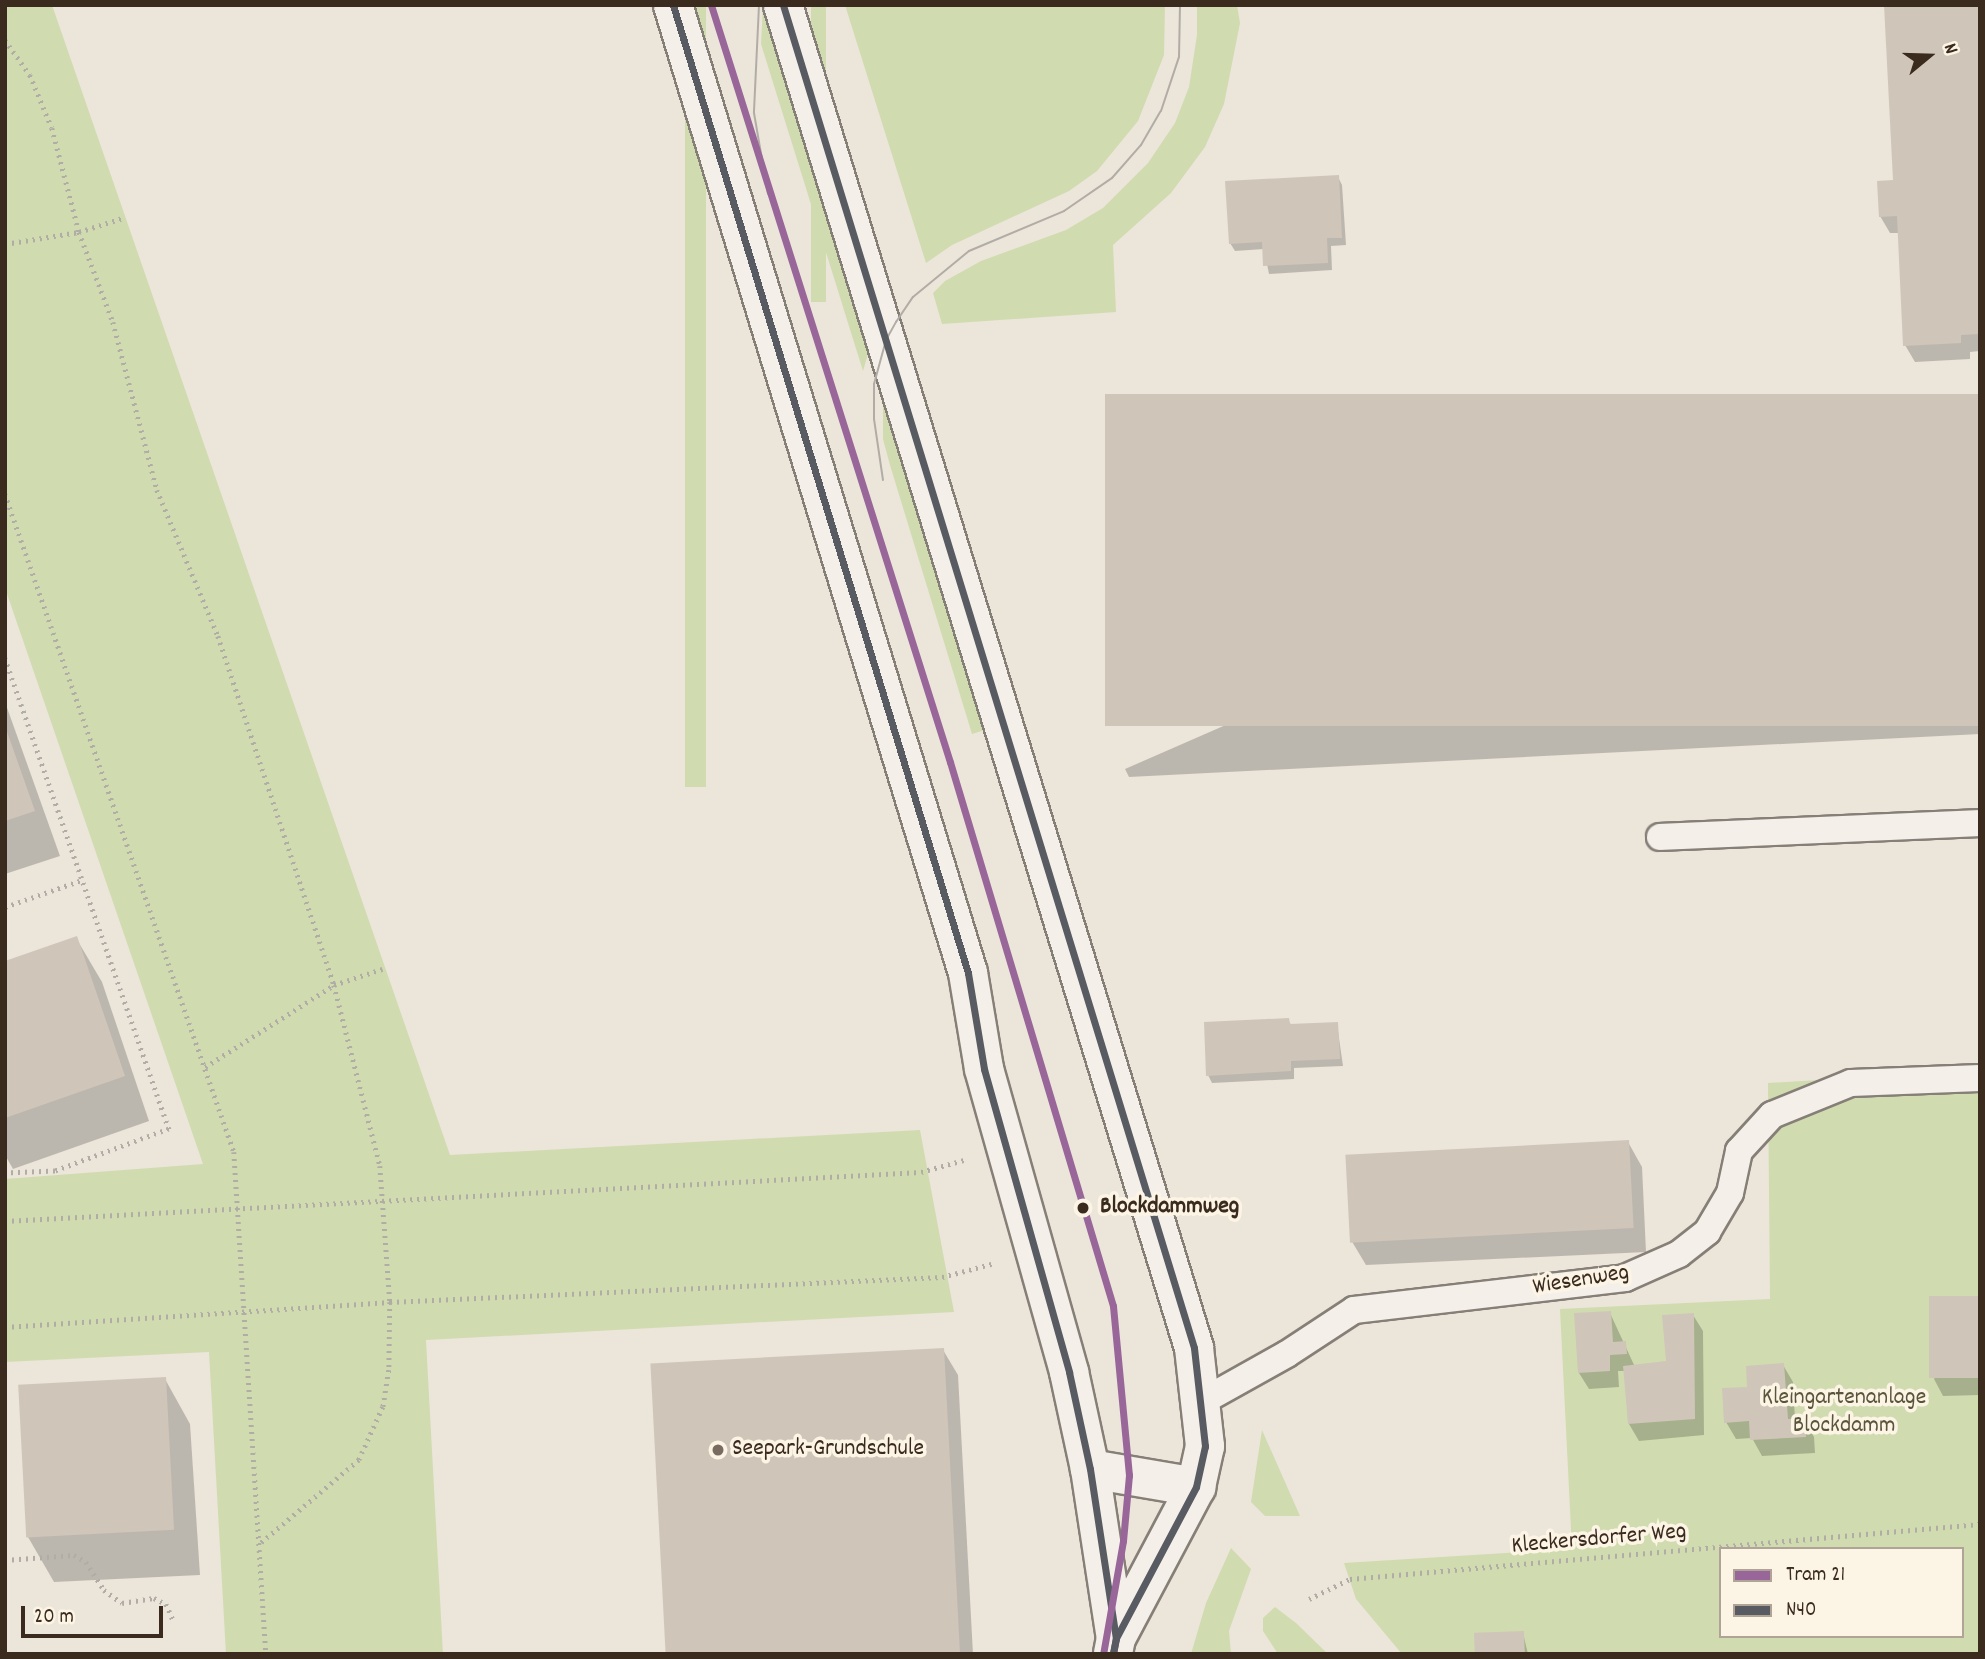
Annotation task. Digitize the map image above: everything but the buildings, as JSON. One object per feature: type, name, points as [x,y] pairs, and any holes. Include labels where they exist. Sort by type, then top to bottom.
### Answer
[{"type":"street","points":[[673,5],[968,973],[984,1069],[1069,1372],[1090,1469],[1114,1646]]},
{"type":"street","points":[[783,5],[1194,1348],[1203,1401],[1205,1446],[1196,1487],[1114,1646]]},
{"type":"street","points":[[1090,1469],[1196,1487]]},
{"type":"lane","points":[[1660,837],[1980,823]]},
{"type":"lane","name":"Wiesenweg","points":[[1203,1401],[1287,1354],[1354,1310],[1625,1278],[1679,1254],[1707,1231],[1730,1193],[1739,1151],[1772,1115],[1851,1083],[1980,1077]]},
{"type":"path","points":[[5,40],[30,75],[52,128],[79,232],[113,322],[157,490],[218,636],[334,985],[380,1166],[390,1301],[389,1370],[374,1433],[359,1460],[260,1544]]},
{"type":"path","points":[[5,244],[79,232],[123,218]]},
{"type":"path","points":[[5,494],[234,1152],[266,1654]]},
{"type":"path","points":[[5,658],[169,1129],[55,1171],[5,1173]]},
{"type":"path","points":[[5,906],[82,880]]},
{"type":"path","points":[[205,1066],[334,985],[382,970]]},
{"type":"path","points":[[5,1221],[921,1172],[970,1158]]},
{"type":"path","points":[[5,1327],[245,1313],[390,1301],[942,1277],[996,1263]]},
{"type":"path","name":"Kleckersdorfer Weg","points":[[1309,1599],[1350,1579],[1980,1524]]},
{"type":"path","points":[[5,1560],[74,1555],[86,1562],[104,1590],[122,1602],[154,1598],[166,1604],[173,1620]]},
{"type":"green space","points":[[5,5],[52,5],[450,1155],[920,1130],[954,1312],[426,1340],[443,1654],[226,1654],[209,1352],[5,1362],[5,1179],[203,1164],[5,588]]},
{"type":"green space","points":[[685,5],[706,5],[706,787],[685,787]]},
{"type":"green space","points":[[763,5],[770,5],[872,340],[863,371],[761,44]]},
{"type":"green space","points":[[811,5],[826,5],[826,302],[811,302]]},
{"type":"green space","points":[[845,5],[1165,5],[1164,55],[1138,121],[1097,171],[1069,191],[952,245],[926,263]]},
{"type":"green space","points":[[1197,5],[1237,5],[1240,23],[1224,104],[1205,147],[1171,193],[1113,245],[1116,312],[942,324],[933,293],[945,281],[981,261],[1066,230],[1103,208],[1148,163],[1175,123],[1189,87],[1197,35]]},
{"type":"green space","points":[[883,390],[991,728],[972,734],[883,439]]},
{"type":"green space","name":"Kleingartenanlage Blockdamm","points":[[1980,1070],[1980,1654],[1402,1654],[1356,1599],[1344,1563],[1572,1549],[1560,1309],[1770,1299],[1768,1083]]},
{"type":"green space","points":[[1262,1430],[1300,1516],[1265,1516],[1251,1502]]},
{"type":"green space","points":[[1231,1548],[1251,1569],[1229,1631],[1231,1654],[1191,1654],[1206,1603]]},
{"type":"green space","points":[[1275,1607],[1328,1654],[1278,1654],[1263,1631],[1263,1618]]},
{"type":"tram line","name":"21","points":[[711,5],[950,762],[1113,1306],[1129,1475],[1123,1541],[1103,1654]]},
{"type":"tram line","points":[[759,5],[754,113],[768,194]]},
{"type":"tram line","points":[[883,480],[874,419],[874,384],[886,340],[896,322],[913,297],[969,251],[1064,211],[1112,178],[1141,145],[1161,111],[1179,57],[1180,5]]},
{"type":"transit line","name":"N40","points":[[673,5],[968,973],[984,1069],[1069,1372],[1090,1469],[1116,1638],[1113,1654]]},
{"type":"transit line","name":"N40","points":[[783,5],[1194,1348],[1205,1446],[1196,1487],[1116,1638],[1113,1654]]},
{"type":"place","name":"Blockdammweg","points":[[1083,1208]]},
{"type":"place","name":"Seepark-Grundschule","points":[[718,1450]]}]
